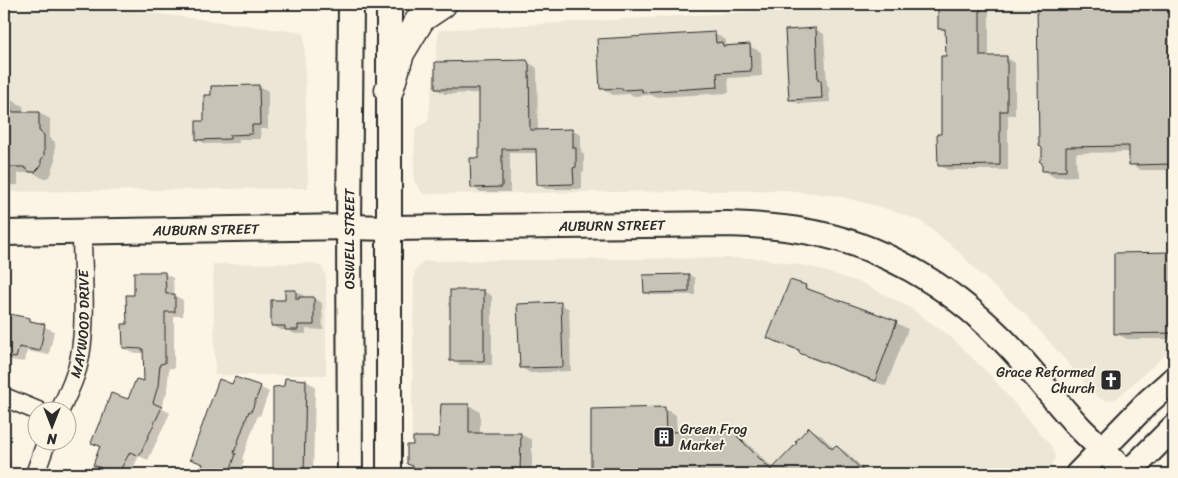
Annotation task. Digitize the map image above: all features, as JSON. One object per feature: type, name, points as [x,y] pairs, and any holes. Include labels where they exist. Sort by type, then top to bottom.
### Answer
[{"type":"highway","points":[[389,90],[400,54],[421,18],[442,4]]},
{"type":"main road","name":"OSWELL STREET","points":[[350,4],[350,474]]},
{"type":"main road","points":[[389,4],[389,474]]},
{"type":"main road","name":"AUBURN STREET","points":[[4,233],[349,227],[728,224],[806,231],[837,239],[874,252],[910,268],[943,288],[974,312],[1002,339],[1082,429],[1127,474]]},
{"type":"main road","points":[[1078,474],[1148,402],[1174,379]]},
{"type":"main road","points":[[1127,474],[1174,427]]},
{"type":"street","name":"MAYWOOD DRIVE","points":[[64,400],[80,358],[83,338],[82,232]]},
{"type":"street","points":[[4,397],[28,407]]},
{"type":"street","points":[[35,474],[43,450]]},
{"type":"shaded area","points":[[41,4],[84,4],[304,33],[308,188],[4,192],[4,15]]},
{"type":"shaded area","points":[[832,4],[1174,4],[1174,347],[1117,398],[1107,401],[1097,397],[1027,316],[979,273],[957,250],[921,221],[884,208],[838,196],[785,190],[423,194],[414,181],[415,129],[428,121],[439,30],[817,8]]},
{"type":"shaded area","points":[[758,258],[811,267],[862,283],[909,307],[952,338],[990,375],[1052,447],[1055,457],[1051,466],[1043,474],[411,474],[414,273],[423,261]]},
{"type":"shaded area","points":[[312,263],[322,267],[326,277],[326,375],[215,375],[213,264]]},
{"type":"building","points":[[938,4],[980,4],[980,56],[1007,56],[1007,111],[1000,111],[1000,165],[938,166],[937,134],[941,134],[941,56],[946,56],[945,29],[938,29]]},
{"type":"building","points":[[1037,4],[1174,4],[1174,164],[1129,165],[1129,146],[1066,147],[1066,171],[1042,171],[1042,163],[1039,161],[1042,157],[1042,148],[1039,145]]},
{"type":"building","points":[[816,28],[818,80],[821,80],[822,98],[789,100],[785,30]]},
{"type":"building","points":[[715,32],[716,43],[722,42],[723,46],[750,44],[751,71],[717,73],[718,87],[642,92],[642,89],[600,89],[597,39]]},
{"type":"building","points":[[527,60],[529,64],[530,130],[573,129],[573,148],[576,148],[576,167],[573,168],[574,184],[537,185],[536,149],[502,149],[502,187],[471,188],[470,158],[479,158],[479,89],[435,89],[435,62]]},
{"type":"building","points":[[259,85],[260,125],[252,125],[252,134],[230,135],[230,139],[196,140],[196,121],[204,121],[204,95],[211,95],[211,86]]},
{"type":"building","points":[[4,112],[39,112],[39,131],[44,135],[44,156],[41,160],[41,166],[35,172],[30,172],[24,167],[4,167]]},
{"type":"building","points":[[1174,252],[1174,333],[1114,334],[1114,253]]},
{"type":"building","points":[[134,272],[165,272],[166,294],[175,294],[175,312],[165,312],[165,363],[160,364],[158,386],[153,403],[162,407],[139,456],[130,452],[118,474],[93,465],[100,446],[91,443],[111,393],[128,399],[136,379],[144,381],[143,349],[123,348],[122,324],[127,324],[126,295],[134,295]]},
{"type":"building","points":[[689,274],[689,292],[644,293],[643,275]]},
{"type":"building","points":[[790,280],[806,285],[805,288],[897,321],[875,381],[799,353],[799,350],[767,338]]},
{"type":"building","points":[[285,290],[296,290],[296,299],[299,299],[299,297],[314,297],[314,325],[298,325],[298,330],[285,330],[285,326],[271,326],[271,300],[285,300]]},
{"type":"building","points":[[450,290],[484,290],[484,361],[450,361]]},
{"type":"building","points":[[561,302],[563,367],[520,368],[517,304]]},
{"type":"building","points":[[9,314],[30,318],[30,321],[45,324],[40,351],[19,347],[16,358],[4,356],[4,335]]},
{"type":"building","points":[[235,377],[261,386],[251,412],[249,411],[234,453],[236,454],[230,471],[220,468],[218,474],[210,474],[200,471],[203,464],[190,459],[219,379],[232,384]]},
{"type":"building","points":[[285,378],[306,380],[304,474],[273,474],[273,387],[284,386]]},
{"type":"building","points":[[441,404],[469,404],[469,433],[521,433],[520,474],[413,474],[413,466],[407,464],[407,445],[413,445],[413,437],[439,437]]},
{"type":"building","name":"Green Frog Market","points":[[665,407],[666,432],[732,431],[771,470],[797,443],[795,442],[809,427],[832,449],[836,445],[866,474],[591,474],[591,409]]},
{"type":"place","name":"Grace Reformed Church","points":[[1111,380]]},
{"type":"place","name":"Green Frog Market","points":[[664,437]]}]
